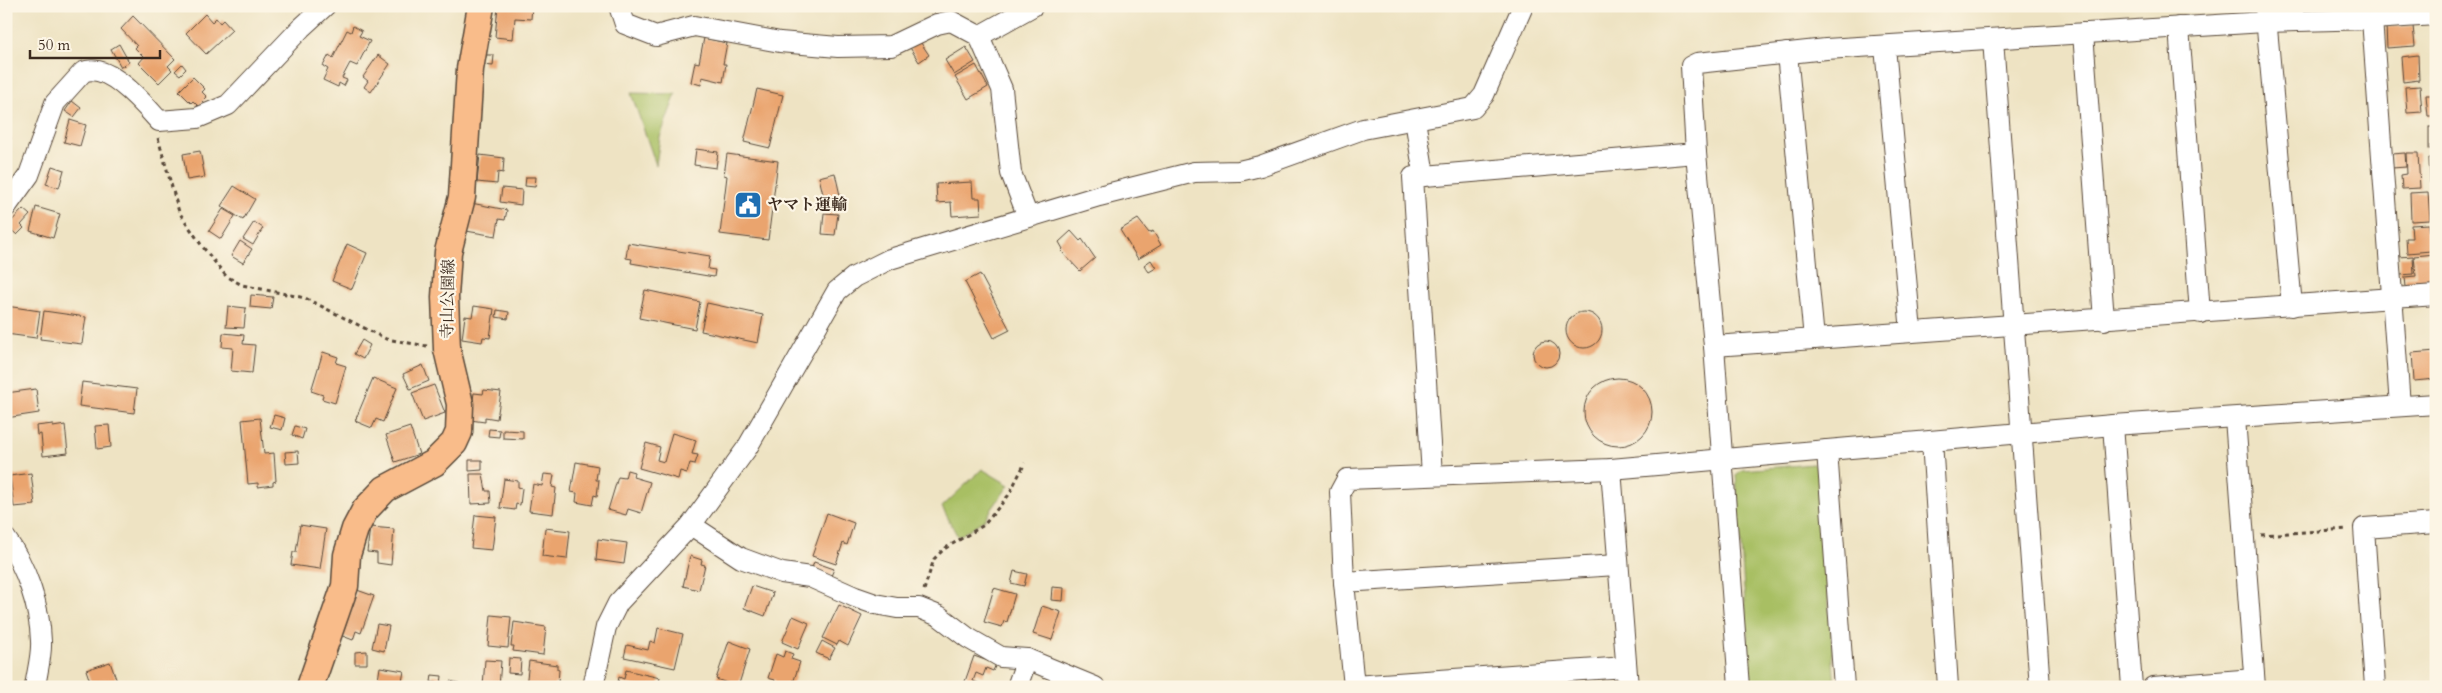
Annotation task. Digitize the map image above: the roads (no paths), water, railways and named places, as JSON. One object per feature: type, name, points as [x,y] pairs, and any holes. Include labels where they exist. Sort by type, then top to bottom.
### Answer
[{"type":"main road","name":"寺山公園線","points":[[310,687],[345,586],[347,555],[355,529],[365,510],[385,489],[434,463],[454,443],[459,432],[460,404],[447,349],[445,297],[448,252],[462,197],[470,69],[482,6]]},
{"type":"street","points":[[6,207],[29,175],[56,103],[83,72],[89,70],[102,71],[112,76],[143,103],[159,121],[198,118],[228,105],[301,28],[325,6]]},
{"type":"street","points":[[619,6],[625,24],[656,36],[694,26],[780,42],[838,47],[891,46],[937,24],[950,22],[979,36],[1002,89],[1011,173],[1028,217]]},
{"type":"street","points":[[979,36],[1033,6]]},
{"type":"street","points":[[593,687],[606,627],[618,603],[691,525],[747,448],[837,291],[854,277],[890,259],[1099,196],[1194,172],[1239,171],[1260,166],[1363,129],[1473,108],[1484,96],[1523,6]]},
{"type":"street","points":[[2265,14],[2292,306]]},
{"type":"street","points":[[1739,687],[1714,346],[1696,153],[1691,66],[1697,63],[1787,53],[2179,27],[2265,14],[2372,20],[2436,15]]},
{"type":"street","points":[[2372,20],[2400,406]]},
{"type":"street","points":[[2179,27],[2200,313]]},
{"type":"street","points":[[2083,33],[2104,320]]},
{"type":"street","points":[[1993,39],[2040,687]]},
{"type":"street","points":[[1885,47],[1910,332]]},
{"type":"street","points":[[1787,53],[1814,339]]},
{"type":"street","points":[[1415,120],[1424,175]]},
{"type":"street","points":[[1432,475],[1413,177],[1696,153]]},
{"type":"street","points":[[1714,346],[2436,296]]},
{"type":"street","points":[[1626,667],[1354,686],[1344,582],[1340,492],[1347,480],[1611,469],[2113,425],[2436,404]]},
{"type":"street","points":[[2153,687],[2255,683],[2235,418]]},
{"type":"street","points":[[2113,425],[2132,687]]},
{"type":"street","points":[[1932,441],[1948,687]]},
{"type":"street","points":[[1827,450],[1844,687]]},
{"type":"street","points":[[1611,469],[1628,687]]},
{"type":"street","points":[[2375,687],[2364,528],[2436,523]]},
{"type":"street","points":[[691,525],[741,558],[764,567],[810,577],[875,604],[897,608],[919,608],[939,616],[968,638],[1001,656],[1027,658],[1095,687]]},
{"type":"street","points":[[6,539],[23,568],[39,618],[41,642],[35,687]]},
{"type":"street","points":[[1344,582],[1617,565]]},
{"type":"street","points":[[1017,687],[1027,658]]},
{"type":"place","name":"ヤマト運輸","points":[[748,205]]}]
